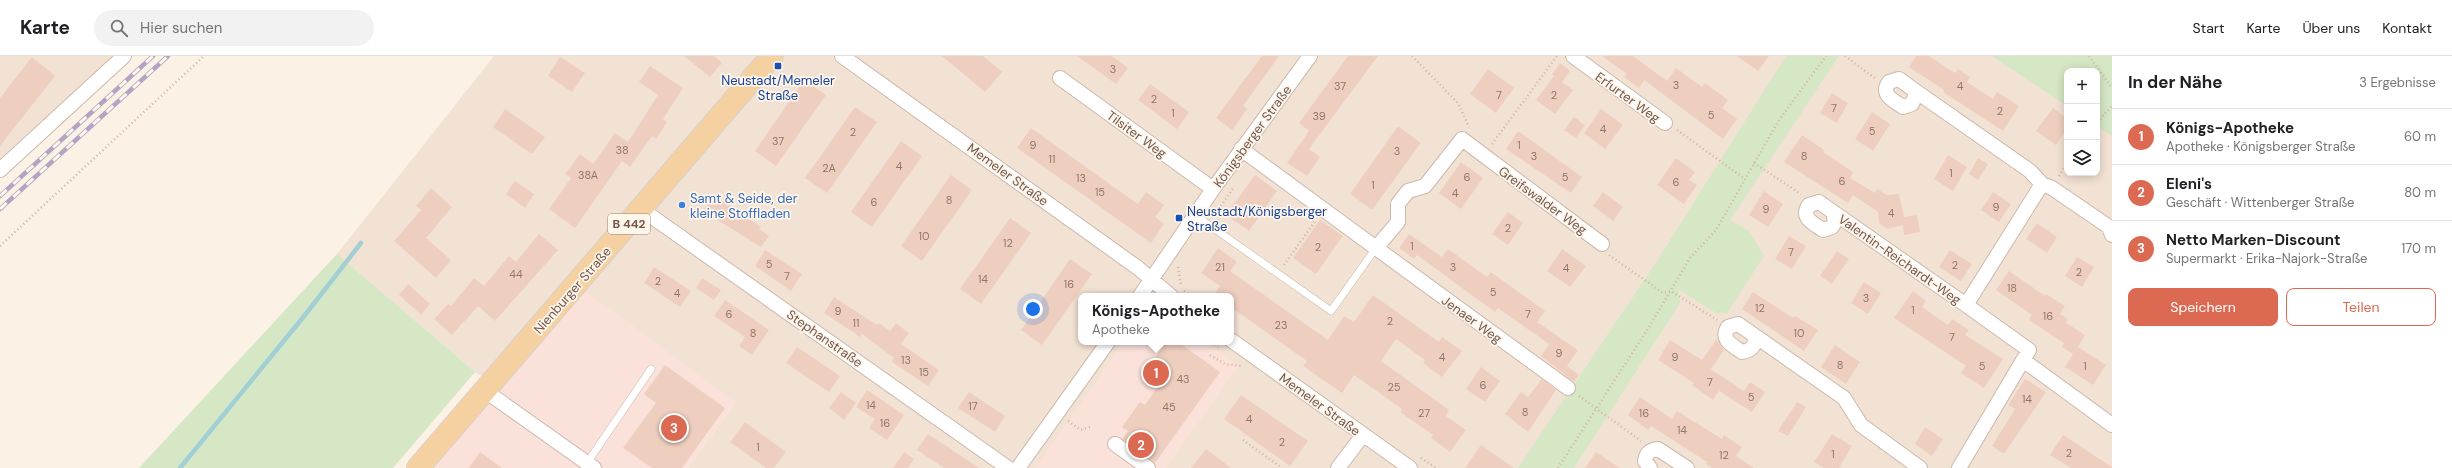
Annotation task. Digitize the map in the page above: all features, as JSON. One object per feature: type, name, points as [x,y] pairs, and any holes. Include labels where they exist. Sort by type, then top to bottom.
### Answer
[{"type":"main road","name":"Nienburger Straße","points":[[418,468],[772,56]]},
{"type":"street","points":[[0,170],[124,56]]},
{"type":"street","name":"Memeler Straße","points":[[842,56],[1132,263],[1167,293]]},
{"type":"street","name":"Königsberger Straße","points":[[1142,293],[1213,189],[1310,56]]},
{"type":"street","name":"Erfurter Weg","points":[[1573,56],[1664,123]]},
{"type":"street","name":"Tilsiter Weg","points":[[1060,78],[1213,189]]},
{"type":"street","points":[[1914,90],[1916,94],[1912,104],[1903,107],[1887,96],[1886,86],[1893,80],[1899,79],[2030,171],[2042,184],[2052,188],[2109,228],[2112,235]]},
{"type":"street","name":"Greifswalder Weg","points":[[1376,248],[1398,222],[1398,204],[1408,191],[1425,186],[1462,139],[1602,244]]},
{"type":"street","name":"Jenaer Weg","points":[[1241,150],[1571,390]]},
{"type":"street","points":[[1966,305],[2042,184]]},
{"type":"street","name":"Valentin-Reichardt-Weg","points":[[1834,212],[1835,222],[1832,227],[1823,230],[1807,220],[1806,209],[1814,202],[1819,202],[1834,212],[1966,305],[2029,350],[2023,360]]},
{"type":"street","name":"Stephanstraße","points":[[642,209],[1008,468]]},
{"type":"street","points":[[1754,335],[1755,345],[1747,352],[1742,352],[1726,342],[1725,336],[1728,327],[1738,324],[1754,335],[1844,398],[1861,425],[1920,468]]},
{"type":"street","name":"Memeler Straße","points":[[1234,342],[1410,468]]},
{"type":"street","points":[[1018,468],[1106,345]]},
{"type":"street","points":[[1959,468],[2023,360],[2112,425]]},
{"type":"street","points":[[484,390],[590,465]]},
{"type":"street","points":[[1338,468],[1363,435]]},
{"type":"street","points":[[1115,444],[1148,468]]},
{"type":"street","points":[[1650,468],[1645,461],[1646,456],[1653,450],[1658,449],[1675,464],[1687,468]]},
{"type":"lane","points":[[1195,215],[1331,311],[1376,248]]},
{"type":"lane","points":[[590,465],[651,369]]},
{"type":"path","points":[[0,246],[204,56]]},
{"type":"path","points":[[1412,56],[1458,103],[1470,130]]},
{"type":"path","points":[[1483,156],[1557,56]]},
{"type":"path","points":[[1558,468],[1671,291],[1690,258],[1716,230],[1779,120],[1826,56]]},
{"type":"path","points":[[1845,56],[1886,86]]},
{"type":"path","points":[[2089,56],[2112,88]]},
{"type":"path","points":[[2100,119],[2112,106]]},
{"type":"path","points":[[1664,123],[1745,179]]},
{"type":"path","points":[[1754,163],[1814,202]]},
{"type":"path","points":[[1278,274],[1323,210]]},
{"type":"path","points":[[1602,244],[1609,255],[1663,293],[1671,291],[1728,327]]},
{"type":"path","points":[[1170,252],[1181,261],[1177,269],[1182,289],[1188,293]]},
{"type":"path","points":[[1210,355],[1225,364],[1246,367]]},
{"type":"path","points":[[1571,390],[1595,410],[1653,450]]},
{"type":"path","points":[[1057,412],[1081,430],[1090,427]]},
{"type":"path","points":[[1244,440],[1282,468]]},
{"type":"shaded area","points":[[0,56],[114,56],[0,160]]},
{"type":"shaded area","points":[[494,56],[2112,56],[2112,468],[688,468],[736,402],[500,387],[475,372],[337,254]]},
{"type":"shaded area","points":[[584,290],[736,402],[688,468],[434,468],[500,387]]},
{"type":"shaded area","points":[[1121,345],[1211,345],[1239,366],[1166,468],[1036,468]]},
{"type":"green space","points":[[1786,56],[1839,56],[1730,220],[1749,231],[1764,256],[1727,313],[1716,313],[1678,289],[1680,303],[1574,468],[1518,468],[1655,264]]},
{"type":"green space","points":[[1992,56],[2112,56],[2112,136],[2100,128],[2100,68],[2064,68],[2064,104]]},
{"type":"green space","points":[[337,254],[475,372],[393,468],[139,468]]},
{"type":"building","points":[[684,56],[714,56],[722,63],[710,77]]},
{"type":"building","points":[[942,56],[983,56],[1002,72],[985,92]]},
{"type":"building","points":[[1077,56],[1112,56],[1128,68],[1116,84]]},
{"type":"building","points":[[1262,56],[1279,56],[1243,106],[1247,109],[1232,130],[1216,118]]},
{"type":"building","points":[[1348,56],[1378,56],[1309,149],[1320,157],[1307,176],[1287,163],[1309,131],[1299,123]]},
{"type":"building","points":[[1602,56],[1633,56],[1667,81],[1676,68],[1702,87],[1705,83],[1728,100],[1722,108],[1737,119],[1723,139],[1644,80],[1639,88],[1624,77],[1627,74]]},
{"type":"building","points":[[1737,56],[1769,56],[1758,71]]},
{"type":"building","points":[[1916,56],[1929,56],[1955,73],[1958,69],[1970,77],[1967,82],[1993,99],[1997,92],[2019,106],[2003,131],[1943,92],[1944,90],[1909,67]]},
{"type":"building","points":[[32,57],[55,76],[0,146],[0,98]]},
{"type":"building","points":[[560,57],[585,73],[572,92],[548,76]]},
{"type":"building","points":[[1560,63],[1570,71],[1562,82],[1552,74]]},
{"type":"building","points":[[650,66],[683,88],[663,119],[667,122],[656,139],[652,136],[630,167],[622,161],[575,228],[549,209],[571,178],[565,174],[580,154],[593,164],[615,133],[628,142],[658,95],[639,82]]},
{"type":"building","points":[[1488,69],[1514,88],[1496,113],[1470,94]]},
{"type":"building","points":[[1554,76],[1573,90],[1555,114],[1536,100]]},
{"type":"building","points":[[804,80],[826,95],[776,166],[755,151]]},
{"type":"building","points":[[1150,84],[1189,112],[1177,129],[1138,100]]},
{"type":"building","points":[[1832,93],[1848,103],[1837,123],[1820,113]]},
{"type":"building","points":[[855,107],[877,122],[827,193],[805,178]]},
{"type":"building","points":[[2053,108],[2064,116],[2064,133],[2056,145],[2036,131]]},
{"type":"building","points":[[505,109],[545,137],[532,154],[493,127]]},
{"type":"building","points":[[1601,109],[1623,125],[1605,149],[1584,133]]},
{"type":"building","points":[[1872,112],[1890,124],[1873,151],[1855,139]]},
{"type":"building","points":[[1574,117],[1585,125],[1576,138],[1564,130]]},
{"type":"building","points":[[1398,126],[1421,143],[1372,210],[1350,194]]},
{"type":"building","points":[[1031,128],[1138,204],[1146,192],[1164,205],[1155,217],[1164,224],[1151,243],[1017,148]]},
{"type":"building","points":[[1518,131],[1582,177],[1571,193],[1506,149]]},
{"type":"building","points":[[1802,135],[1824,150],[1823,152],[1853,172],[1850,178],[1875,193],[1877,189],[1887,195],[1899,194],[1904,217],[1917,215],[1920,232],[1904,235],[1903,225],[1887,229],[1879,223],[1878,212],[1853,195],[1848,203],[1784,162]]},
{"type":"building","points":[[901,141],[922,156],[872,227],[851,212]]},
{"type":"building","points":[[1948,155],[1967,167],[1953,191],[1934,179]]},
{"type":"building","points":[[1676,158],[1695,172],[1689,180],[1697,185],[1684,204],[1657,185]]},
{"type":"building","points":[[1978,158],[1988,164],[1978,180],[1969,174]]},
{"type":"building","points":[[1461,162],[1483,178],[1461,209],[1439,193]]},
{"type":"building","points":[[951,175],[972,190],[922,261],[901,246]]},
{"type":"building","points":[[1255,175],[1277,191],[1249,231],[1226,215]]},
{"type":"building","points":[[515,181],[534,194],[525,208],[506,194]]},
{"type":"building","points":[[431,188],[452,207],[426,238],[451,260],[436,278],[394,241],[421,210],[416,206]]},
{"type":"building","points":[[1764,191],[1783,204],[1768,227],[1749,215]]},
{"type":"building","points":[[1603,192],[1623,207],[1613,221],[1593,206]]},
{"type":"building","points":[[1993,192],[2011,204],[1999,222],[1981,210]]},
{"type":"building","points":[[714,195],[761,227],[759,229],[769,236],[761,247],[703,211]]},
{"type":"building","points":[[1508,212],[1523,223],[1508,245],[1492,234]]},
{"type":"building","points":[[1010,218],[1031,233],[981,304],[960,289]]},
{"type":"building","points":[[1320,220],[1343,236],[1316,274],[1293,258]]},
{"type":"building","points":[[2037,223],[2057,237],[2047,253],[2026,239]]},
{"type":"building","points":[[539,234],[558,250],[495,321],[478,306],[452,335],[434,319],[448,304],[451,306],[474,278],[484,286],[509,256],[516,262]]},
{"type":"building","points":[[1409,234],[1442,257],[1448,249],[1487,277],[1491,272],[1545,311],[1537,322],[1578,350],[1567,366],[1579,375],[1574,382],[1541,356],[1549,344],[1498,308],[1495,312],[1417,255],[1414,259],[1399,248]]},
{"type":"building","points":[[1789,236],[1806,246],[1792,269],[1775,259]]},
{"type":"building","points":[[1218,248],[1237,262],[1230,271],[1328,340],[1344,316],[1354,322],[1373,295],[1439,342],[1442,337],[1462,351],[1442,377],[1423,363],[1425,360],[1396,339],[1381,361],[1449,410],[1446,416],[1466,430],[1450,452],[1431,438],[1433,435],[1400,412],[1402,409],[1354,375],[1342,393],[1303,366],[1307,361],[1234,309],[1234,293],[1215,293],[1220,286],[1201,273]]},
{"type":"building","points":[[1562,249],[1586,266],[1570,287],[1547,271]]},
{"type":"building","points":[[765,250],[802,274],[791,291],[755,266]]},
{"type":"building","points":[[1950,250],[1972,264],[1961,281],[1939,267]]},
{"type":"building","points":[[1837,251],[1849,259],[1832,284],[1820,276]]},
{"type":"building","points":[[2077,257],[2094,267],[2082,287],[2065,276]]},
{"type":"building","points":[[1070,259],[1092,274],[1042,345],[1021,330]]},
{"type":"building","points":[[654,267],[691,291],[680,307],[644,283]]},
{"type":"building","points":[[2009,271],[2045,296],[2046,294],[2065,306],[2060,314],[2068,319],[2066,323],[2085,335],[2078,347],[2106,365],[2093,385],[2065,367],[2073,354],[2062,347],[2064,343],[2029,320],[2032,315],[1996,290]]},
{"type":"building","points":[[702,278],[721,290],[714,300],[696,288]]},
{"type":"building","points":[[1864,282],[1881,293],[1868,314],[1851,303]]},
{"type":"building","points":[[408,284],[430,304],[421,315],[399,295]]},
{"type":"building","points":[[1913,291],[1926,301],[1922,307],[1948,325],[1952,319],[1969,330],[1965,335],[2003,359],[1984,388],[1961,373],[1966,366],[1894,318]]},
{"type":"building","points":[[1753,292],[1793,318],[1795,316],[1818,330],[1804,351],[1742,309]]},
{"type":"building","points":[[834,297],[877,325],[879,323],[890,331],[896,323],[909,333],[901,344],[939,370],[928,386],[892,362],[894,358],[862,334],[860,337],[824,313]]},
{"type":"building","points":[[725,300],[769,330],[752,355],[739,346],[745,337],[714,316]]},
{"type":"building","points":[[1670,340],[1702,360],[1716,340],[1718,341],[1724,350],[1711,369],[1744,391],[1750,382],[1765,392],[1752,412],[1719,391],[1713,400],[1692,385],[1694,383],[1658,360]]},
{"type":"building","points":[[1164,345],[1182,345],[1220,372],[1155,463],[1122,439],[1128,431],[1122,427],[1140,402],[1145,405],[1159,385],[1144,374]]},
{"type":"building","points":[[1835,345],[1860,362],[1846,384],[1821,367]]},
{"type":"building","points":[[797,347],[840,376],[829,392],[786,363]]},
{"type":"building","points":[[665,365],[725,408],[682,468],[652,468],[623,448],[656,403],[644,394]]},
{"type":"building","points":[[1481,367],[1500,381],[1485,402],[1466,389]]},
{"type":"building","points":[[1542,379],[1556,390],[1528,432],[1505,414],[1521,392],[1528,397]]},
{"type":"building","points":[[2025,379],[2046,392],[2004,454],[1992,446],[2015,409],[2008,405]]},
{"type":"building","points":[[867,390],[904,415],[887,440],[869,428],[875,419],[856,407]]},
{"type":"building","points":[[841,392],[856,403],[844,420],[829,408]]},
{"type":"building","points":[[969,392],[1005,416],[995,432],[958,408]]},
{"type":"building","points":[[1241,395],[1308,441],[1290,466],[1224,419]]},
{"type":"building","points":[[1640,397],[1672,419],[1677,411],[1722,439],[1724,435],[1742,447],[1736,456],[1754,468],[1712,468],[1706,464],[1707,462],[1651,426],[1648,430],[1628,415]]},
{"type":"building","points":[[1797,402],[1806,407],[1788,436],[1778,431]]},
{"type":"building","points":[[745,422],[786,452],[774,468],[766,468],[730,442]]},
{"type":"building","points":[[1925,427],[1943,439],[1932,456],[1915,444]]},
{"type":"building","points":[[928,434],[979,468],[944,468],[917,450]]},
{"type":"building","points":[[1832,434],[1852,446],[1839,468],[1824,468],[1814,462]]},
{"type":"building","points":[[2063,435],[2112,468],[2071,468],[2050,455]]},
{"type":"building","points":[[1481,445],[1514,468],[1465,468]]},
{"type":"building","points":[[1206,449],[1231,468],[1191,468]]},
{"type":"building","points":[[480,452],[502,468],[469,468]]},
{"type":"building","points":[[904,452],[914,459],[908,468],[893,468]]},
{"type":"building","points":[[1596,452],[1620,468],[1585,468]]},
{"type":"waterway","points":[[180,468],[305,315],[361,243]]},
{"type":"railway","points":[[0,196],[153,56]]},
{"type":"railway","points":[[0,209],[168,56]]},
{"type":"place","name":"Neustadt/Memeler Straße","points":[[778,66]]},
{"type":"place","name":"Samt & Seide, der kleine Stoffladen","points":[[682,205]]},
{"type":"place","name":"Neustadt/Königsberger Straße","points":[[1179,218]]},
{"type":"place","name":"Königs-Apotheke","points":[[1156,373]]},
{"type":"place","name":"Netto Marken-Discount","points":[[674,428]]},
{"type":"place","name":"Eleni's","points":[[1141,445]]}]
